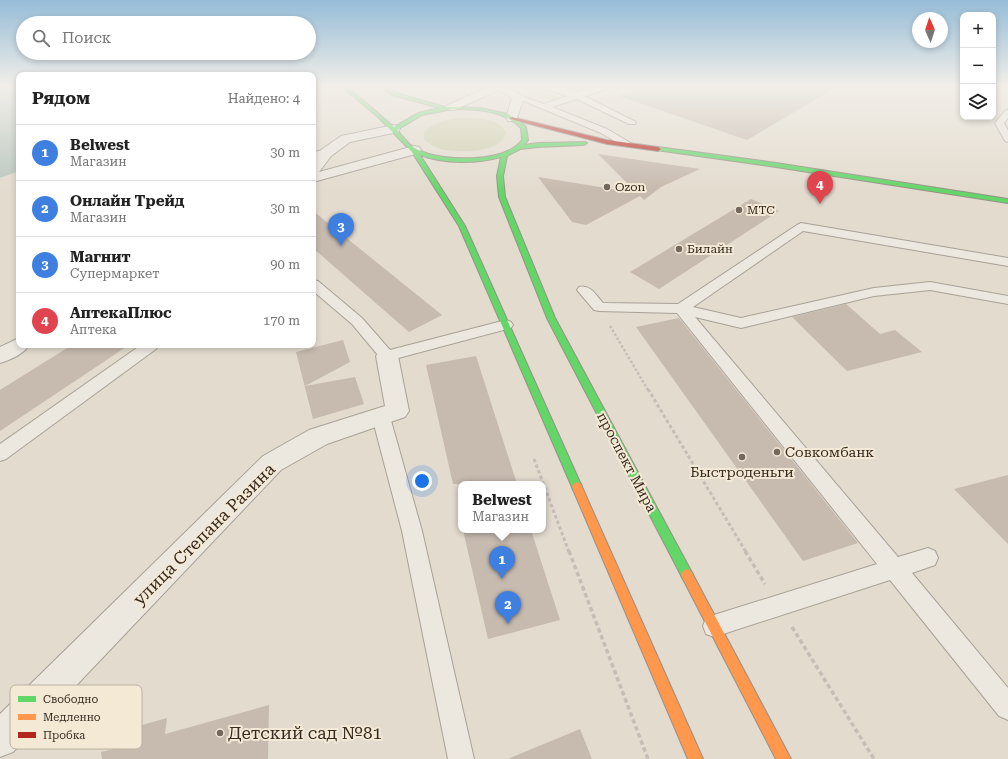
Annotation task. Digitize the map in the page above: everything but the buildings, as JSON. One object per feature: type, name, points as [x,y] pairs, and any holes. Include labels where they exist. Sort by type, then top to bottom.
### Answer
[{"type":"main road","points":[[384,120],[414,150],[462,226],[696,759]]},
{"type":"main road","points":[[394,129],[399,124],[406,120]]},
{"type":"main road","points":[[515,120],[521,125],[526,136],[517,148]]},
{"type":"main road","points":[[522,120],[607,142],[776,165],[1008,201]]},
{"type":"main road","points":[[414,150],[437,158],[456,161],[486,159],[504,155],[517,148],[538,145],[607,142]]},
{"type":"main road","name":"проспект Мира","points":[[504,155],[499,185],[502,197],[551,318],[784,759]]},
{"type":"street","points":[[319,154],[346,139],[394,129]]},
{"type":"street","points":[[316,177],[414,150]]},
{"type":"street","points":[[0,356],[16,347]]},
{"type":"street","name":"улица Степана Разина","points":[[53,685],[272,463],[318,437],[397,411],[387,356]]},
{"type":"street","name":"улица Степана Разина","points":[[0,739],[10,729]]},
{"type":"lane","points":[[578,120],[604,131],[626,144]]},
{"type":"lane","points":[[1001,120],[999,123],[1008,139]]},
{"type":"lane","points":[[681,309],[801,227],[1008,262]]},
{"type":"lane","points":[[584,290],[599,307],[681,309],[741,323],[874,292],[930,286],[1008,300]]},
{"type":"lane","points":[[316,287],[357,321],[387,356],[506,325]]},
{"type":"lane","points":[[681,309],[1008,707]]},
{"type":"lane","points":[[0,454],[147,348]]},
{"type":"lane","points":[[381,417],[412,531],[461,759]]},
{"type":"lane","points":[[714,626],[928,558]]},
{"type":"path","points":[[599,307],[779,606],[874,759]]},
{"type":"path","points":[[533,456],[542,481]]},
{"type":"path","points":[[546,490],[648,759]]},
{"type":"green space","points":[[489,120],[497,123],[506,132],[503,139],[497,144],[488,148],[468,151],[441,149],[424,139],[424,133],[431,126],[445,121]]},
{"type":"shaded area","points":[[0,120],[16,120],[16,172],[0,178]]},
{"type":"traffic: fast","points":[[384,120],[411,149],[415,151],[425,155],[466,160],[495,157],[507,154],[517,149],[525,140],[524,128],[516,120]]},
{"type":"traffic: fast","points":[[394,129],[407,120]]},
{"type":"traffic: fast","points":[[517,148],[538,145],[584,143]]},
{"type":"traffic: fast","points":[[658,149],[776,165],[1008,201]]},
{"type":"traffic: fast","points":[[414,150],[462,226],[577,487]]},
{"type":"traffic: fast","points":[[504,155],[500,176],[502,197],[551,318],[687,575]]},
{"type":"traffic: slow","points":[[577,487],[696,759]]},
{"type":"traffic: slow","points":[[687,575],[784,759]]},
{"type":"traffic: jam","points":[[522,120],[607,142],[658,149]]},
{"type":"place","name":"Ozon","points":[[607,187]]},
{"type":"place","name":"АптекаПлюс","points":[[820,204]]},
{"type":"place","name":"МТС","points":[[739,210]]},
{"type":"place","name":"Магнит","points":[[341,246]]},
{"type":"place","name":"Билайн","points":[[679,249]]},
{"type":"place","name":"Совкомбанк","points":[[777,452]]},
{"type":"place","name":"Быстроденьги","points":[[742,457]]},
{"type":"place","name":"Belwest","points":[[502,579]]},
{"type":"place","name":"Онлайн Трейд","points":[[508,624]]},
{"type":"place","name":"Детский сад №81","points":[[220,733]]}]
